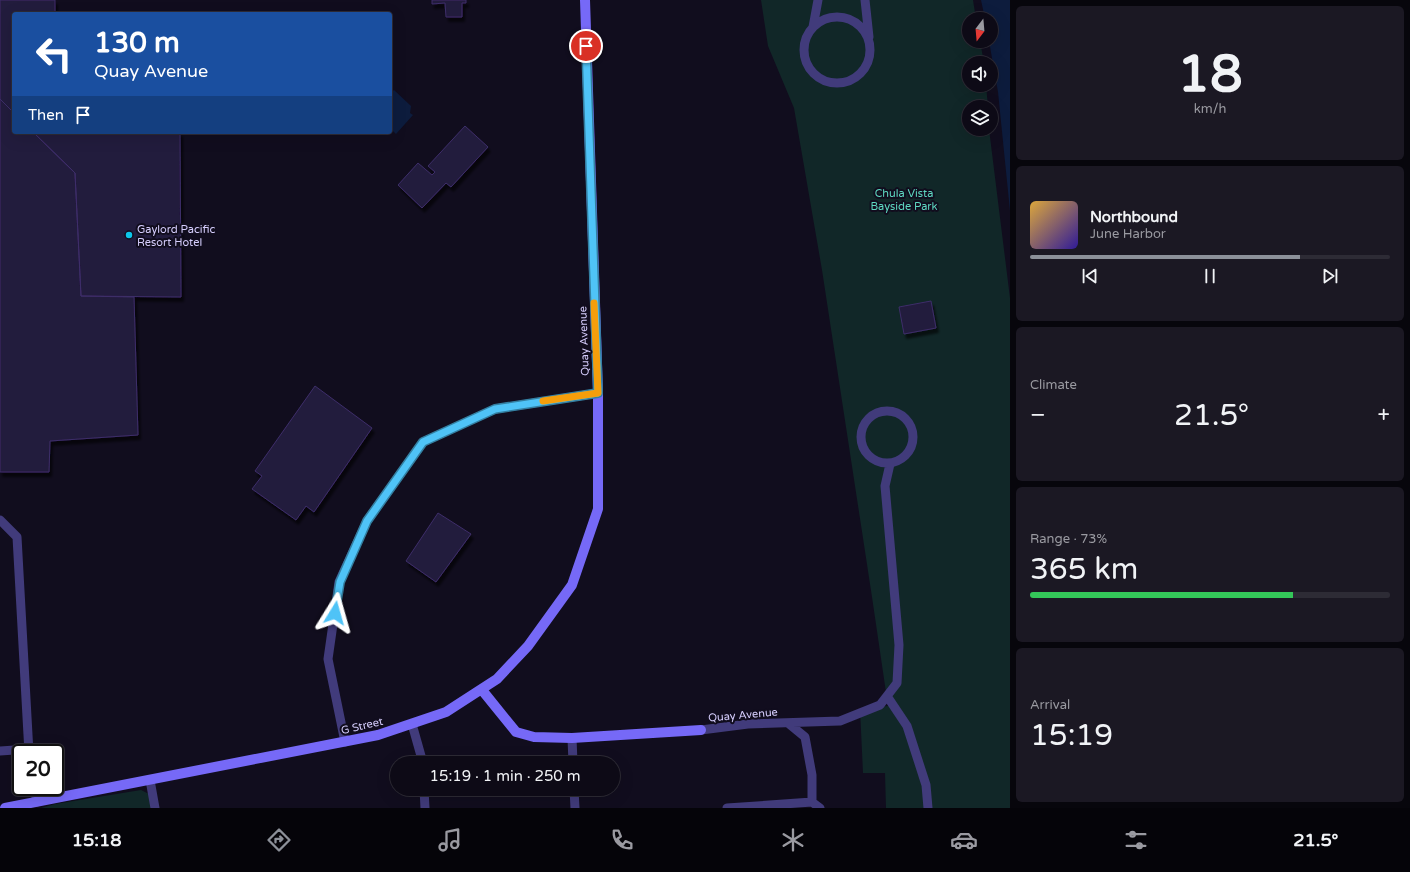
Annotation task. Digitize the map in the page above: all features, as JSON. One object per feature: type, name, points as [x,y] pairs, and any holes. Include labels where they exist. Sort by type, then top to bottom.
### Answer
[{"type":"street","name":"Quay Avenue","points":[[482,690],[497,679],[528,646],[572,585],[598,509],[598,393],[585,0]]},
{"type":"street","name":"G Street","points":[[5,808],[387,733],[446,712],[482,690]]},
{"type":"street","points":[[482,690],[516,732],[534,737],[572,738],[700,730]]},
{"type":"lane","points":[[813,27],[818,0]]},
{"type":"lane","points":[[866,0],[870,51],[864,70],[856,77],[847,81],[837,83],[830,82],[815,74],[809,68],[805,59],[804,50],[808,34],[820,21],[830,17],[840,16],[850,19],[865,31],[869,40]]},
{"type":"lane","points":[[345,742],[328,659],[340,582],[367,521],[423,442],[495,409],[598,393]]},
{"type":"lane","points":[[885,411],[898,414],[909,422],[914,435],[911,448],[902,459],[890,464],[876,461],[866,452],[861,440],[863,426],[872,416],[885,411]]},
{"type":"lane","name":"Quay Avenue","points":[[700,730],[748,724],[840,721],[880,705],[897,682],[898,645],[885,486],[890,464]]},
{"type":"lane","points":[[0,520],[17,537],[29,744]]},
{"type":"lane","points":[[887,696],[907,726],[926,785],[928,808]]},
{"type":"lane","points":[[788,723],[805,737],[812,775],[812,802]]},
{"type":"lane","points":[[412,724],[421,756]]},
{"type":"lane","points":[[572,738],[573,756]]},
{"type":"lane","points":[[0,751],[12,751]]},
{"type":"lane","points":[[150,780],[155,808]]},
{"type":"lane","points":[[36,796],[37,802]]},
{"type":"lane","points":[[424,796],[425,808]]},
{"type":"lane","points":[[574,796],[574,808]]},
{"type":"lane","points":[[727,808],[812,802],[820,808]]},
{"type":"green space","name":"Chula Vista Bayside Park","points":[[761,0],[973,0],[975,12],[962,12],[962,48],[981,48],[983,56],[962,56],[962,92],[987,92],[987,100],[962,100],[962,136],[990,136],[1010,298],[1010,808],[886,808],[885,773],[863,773],[860,709],[888,706],[822,270],[794,108],[768,46]]},
{"type":"green space","points":[[141,790],[151,795],[153,808],[41,808],[55,804]]},
{"type":"water","points":[[981,0],[1010,0],[1010,211],[998,92],[998,56],[992,56],[990,48],[998,48],[998,12],[984,12]]},
{"type":"water","points":[[394,90],[411,106],[410,113],[413,115],[396,134],[392,131],[392,92]]},
{"type":"building","points":[[0,0],[55,0],[55,12],[12,12],[12,111],[0,99]]},
{"type":"building","points":[[432,0],[466,0],[466,3],[462,3],[462,17],[446,17],[445,3],[432,4]]},
{"type":"building","points":[[0,99],[12,111],[12,134],[35,134],[75,173],[81,296],[134,297],[138,435],[50,441],[49,472],[0,472]]},
{"type":"building","points":[[465,126],[488,147],[451,187],[446,183],[422,208],[398,185],[418,163],[432,175],[435,172],[428,166]]},
{"type":"building","name":"Gaylord Pacific Resort Hotel","points":[[35,134],[180,134],[181,297],[81,296],[75,173]]},
{"type":"building","points":[[931,301],[936,328],[904,334],[899,307]]},
{"type":"building","points":[[315,386],[372,428],[314,512],[306,506],[296,520],[252,489],[262,476],[255,471]]},
{"type":"building","points":[[438,513],[471,534],[436,582],[406,561]]},
{"type":"slow traffic","points":[[543,401],[598,393],[594,303]]},
{"type":"place","name":"Gaylord Pacific Resort Hotel","points":[[129,235]]},
{"type":"route","points":[[335,613],[340,582],[367,521],[423,442],[495,409],[598,393],[586,46]]}]
